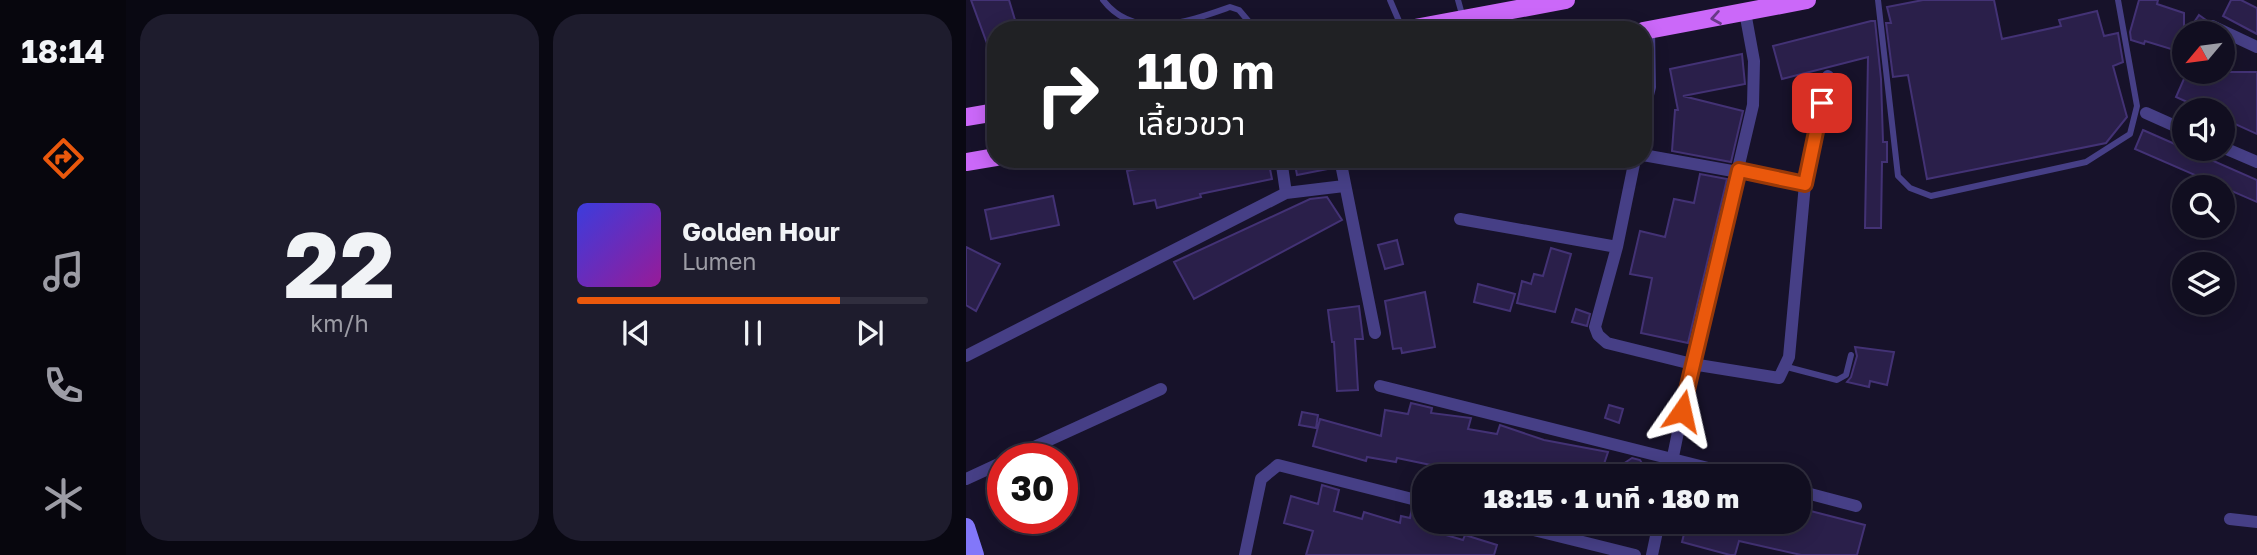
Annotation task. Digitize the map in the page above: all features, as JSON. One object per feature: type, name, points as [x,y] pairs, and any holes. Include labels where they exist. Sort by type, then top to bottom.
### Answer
[{"type":"main road","points":[[1652,30],[1807,0]]},
{"type":"main road","points":[[1453,21],[1507,5],[1556,1]]},
{"type":"main road","points":[[966,117],[987,113]]},
{"type":"main road","points":[[966,162],[987,158]]},
{"type":"main road","points":[[966,527],[975,555]]},
{"type":"street","points":[[1671,464],[1754,105],[1754,61],[1745,12]]},
{"type":"street","points":[[2235,37],[2257,47]]},
{"type":"street","points":[[1633,168],[1618,247],[1595,327],[1598,335],[1607,343],[1692,364],[1776,379],[1787,368],[1805,184],[1828,76]]},
{"type":"street","points":[[2146,113],[2172,125]]},
{"type":"street","points":[[2235,153],[2257,162]]},
{"type":"street","points":[[1652,156],[1805,184]]},
{"type":"street","points":[[1282,168],[1286,193]]},
{"type":"street","points":[[1341,168],[1375,333]]},
{"type":"street","points":[[966,356],[1286,193],[1344,186]]},
{"type":"street","points":[[1460,219],[1618,247]]},
{"type":"street","points":[[1380,386],[1695,464]]},
{"type":"street","points":[[1043,443],[1161,389]]},
{"type":"street","points":[[1245,555],[1261,479],[1278,465],[1412,499]]},
{"type":"street","points":[[966,479],[987,469]]},
{"type":"street","points":[[1811,494],[1857,506]]},
{"type":"street","points":[[2230,519],[2257,522]]},
{"type":"street","points":[[1550,534],[1635,555]]},
{"type":"street","points":[[1652,555],[1656,534]]},
{"type":"lane","points":[[1103,0],[1121,15],[1134,21]]},
{"type":"lane","points":[[1390,0],[1399,21]]},
{"type":"lane","points":[[1458,0],[1464,19]]},
{"type":"lane","points":[[1878,0],[1898,176],[1910,188],[1931,196],[2086,162],[2130,134],[2137,106],[2118,0]]},
{"type":"lane","points":[[1177,21],[1229,4],[1239,10],[1248,21]]},
{"type":"lane","points":[[1787,368],[1836,380],[1846,375],[1851,355]]},
{"type":"building","points":[[971,0],[1009,0],[1015,21],[987,21],[987,44]]},
{"type":"building","points":[[1923,0],[1994,0],[2002,39],[2061,26],[2059,20],[2097,11],[2104,36],[2118,33],[2123,62],[2113,66],[2127,117],[2106,143],[1927,179],[1908,75],[1893,77],[1886,23],[1891,23],[1887,7]]},
{"type":"building","points":[[2139,0],[2158,0],[2157,4],[2184,13],[2184,21],[2172,21],[2172,49],[2145,41],[2144,44],[2131,40],[2130,32]]},
{"type":"building","points":[[2231,0],[2241,0],[2257,8],[2257,34],[2235,21],[2223,16]]},
{"type":"building","points":[[2199,15],[2206,20],[2206,21],[2195,21]]},
{"type":"building","points":[[1875,21],[1881,79],[1883,142],[1887,142],[1887,162],[1882,162],[1881,228],[1865,228],[1868,57],[1782,79],[1773,46]]},
{"type":"building","points":[[1742,54],[1745,84],[1683,96],[1743,111],[1731,162],[1672,151],[1675,110],[1678,110],[1670,69]]},
{"type":"building","points":[[2235,72],[2257,72],[2257,134],[2235,124],[2235,98],[2176,97],[2182,84],[2235,84]]},
{"type":"building","points":[[2143,130],[2172,143],[2172,161],[2214,161],[2257,180],[2257,202],[2235,192],[2235,175],[2195,175],[2135,149]]},
{"type":"building","points":[[1142,168],[1270,168],[1272,179],[1200,194],[1201,197],[1157,208],[1155,200],[1134,204],[1127,171]]},
{"type":"building","points":[[1296,168],[1333,168],[1297,175]]},
{"type":"building","points":[[1700,174],[1727,179],[1688,343],[1641,333],[1652,278],[1630,274],[1640,231],[1665,237],[1674,199],[1694,203]]},
{"type":"building","points":[[1053,196],[1059,225],[991,239],[985,210]]},
{"type":"building","points":[[1327,197],[1342,220],[1194,299],[1174,262],[1310,199]]},
{"type":"building","points":[[1397,240],[1403,264],[1385,269],[1378,245]]},
{"type":"building","points":[[966,247],[1000,264],[976,311],[966,305]]},
{"type":"building","points":[[1551,248],[1571,254],[1555,312],[1517,303],[1522,281],[1531,284],[1534,274],[1543,276]]},
{"type":"building","points":[[1478,284],[1515,294],[1510,311],[1474,302]]},
{"type":"building","points":[[1425,292],[1435,347],[1402,353],[1401,348],[1393,349],[1385,301]]},
{"type":"building","points":[[1359,306],[1363,339],[1355,339],[1358,390],[1337,391],[1334,342],[1328,310]]},
{"type":"building","points":[[1576,309],[1590,314],[1587,326],[1572,322]]},
{"type":"building","points":[[1855,347],[1894,352],[1887,385],[1870,381],[1869,387],[1847,382],[1857,356]]},
{"type":"building","points":[[1411,403],[1432,408],[1431,413],[1471,418],[1468,429],[1497,434],[1500,425],[1544,440],[1608,452],[1604,464],[1426,464],[1397,458],[1396,462],[1367,457],[1366,461],[1313,446],[1320,419],[1381,436],[1385,410],[1408,414]]},
{"type":"building","points":[[1609,405],[1623,409],[1619,423],[1605,418]]},
{"type":"building","points":[[1302,412],[1318,415],[1316,428],[1299,425]]},
{"type":"building","points":[[1632,458],[1640,460],[1642,464],[1623,464]]},
{"type":"building","points":[[1322,485],[1339,490],[1334,511],[1362,519],[1364,512],[1400,523],[1401,516],[1410,518],[1412,508],[1412,534],[1442,534],[1463,540],[1465,535],[1497,545],[1494,555],[1306,555],[1313,531],[1284,523],[1291,496],[1318,504]]},
{"type":"building","points":[[1811,511],[1865,525],[1857,555],[1801,555],[1739,541],[1735,555],[1730,555],[1682,542],[1684,534],[1811,534]]},
{"type":"route","points":[[1682,411],[1739,170],[1805,184],[1822,103]]}]
